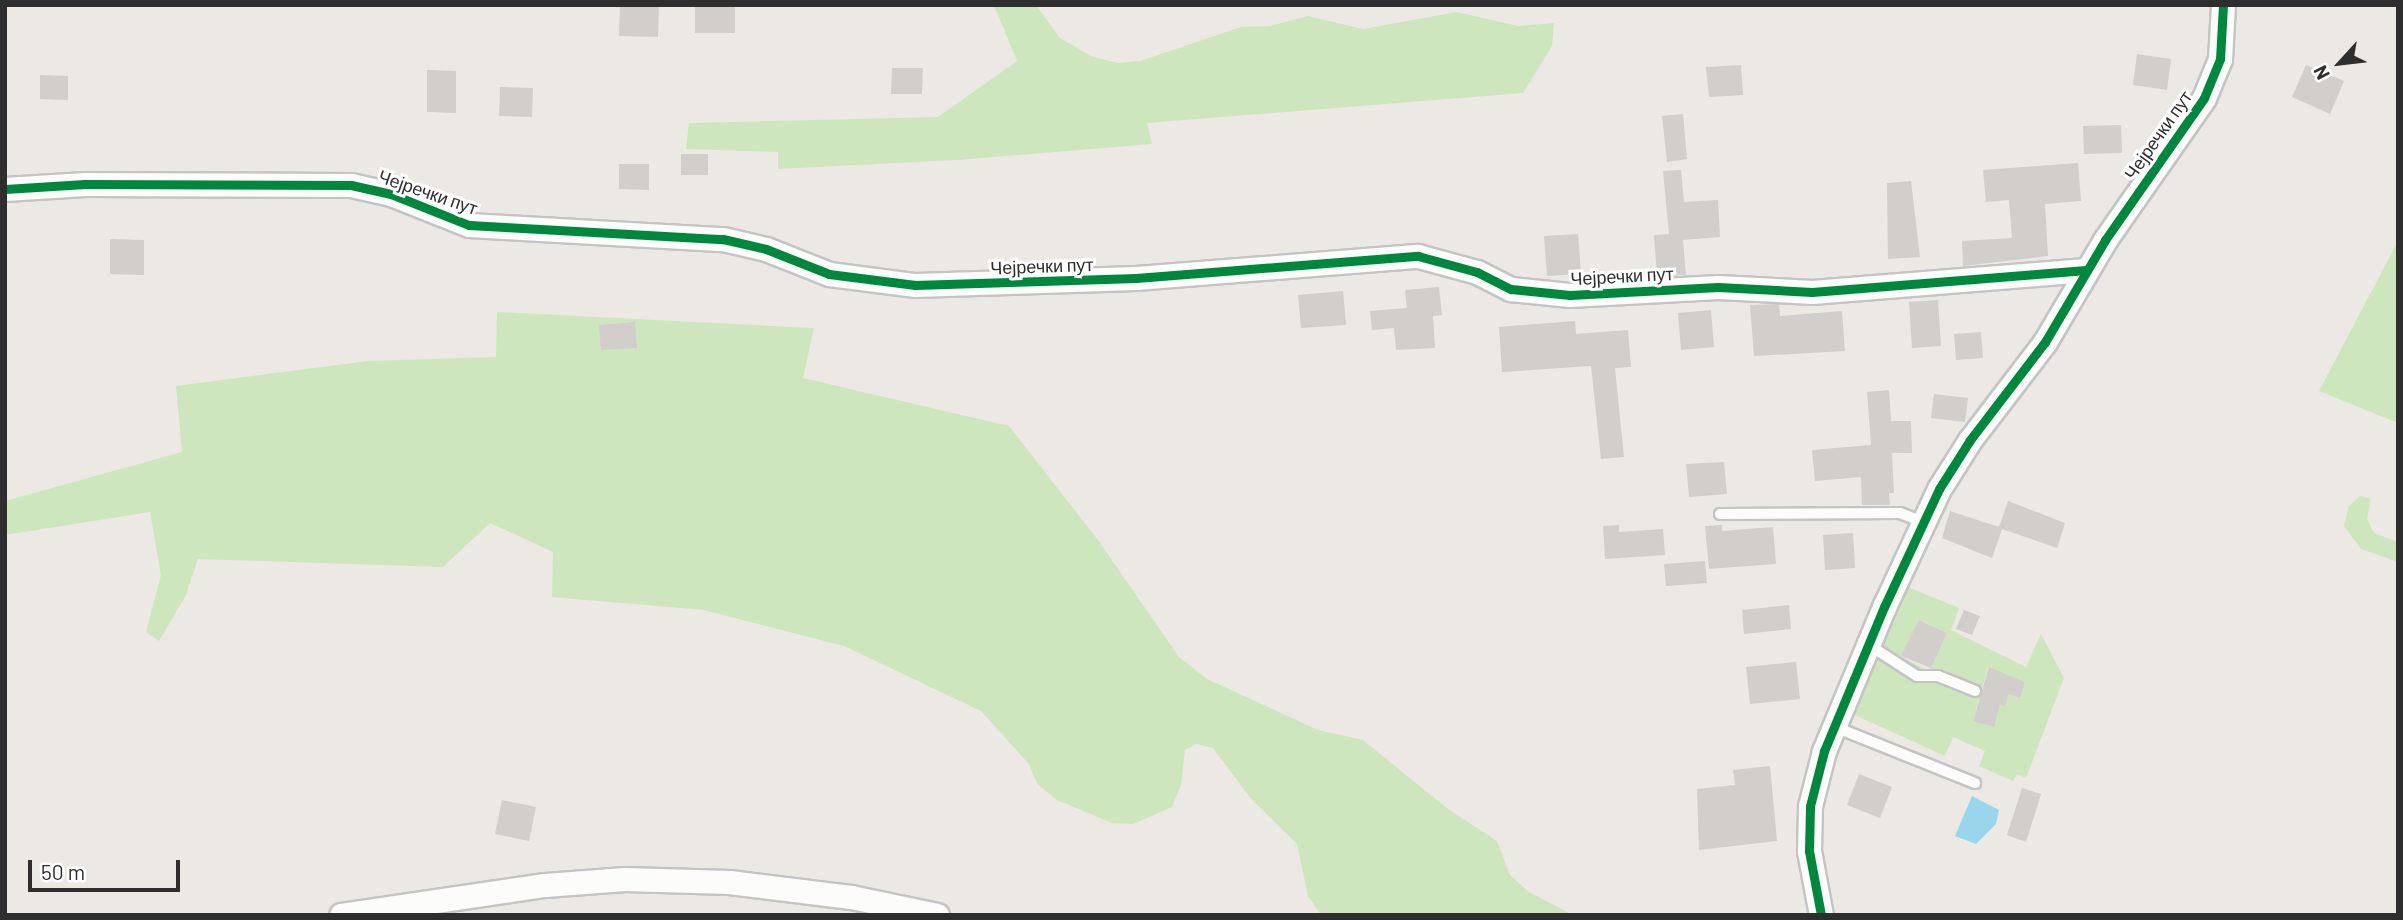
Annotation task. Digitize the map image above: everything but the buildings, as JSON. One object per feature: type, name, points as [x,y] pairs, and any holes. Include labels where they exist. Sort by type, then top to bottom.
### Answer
[{"type":"street","name":"Чејречки пут","points":[[1821,915],[1809,828],[1816,779],[1869,645],[1924,522],[1970,440],[2045,342],[2086,270],[2204,98],[2220,59],[2223,5]]},
{"type":"street","name":"Чејречки пут","points":[[5,189],[85,184],[351,185],[391,194],[469,225],[723,239],[766,249],[829,274],[915,285],[1085,281],[1418,256],[1477,272],[1511,289],[1570,295],[1718,287],[1812,292],[2086,270]]},
{"type":"street","points":[[341,915],[545,885],[625,879],[729,882],[851,897],[937,915]]},
{"type":"lane","points":[[1720,514],[1900,513],[1924,522]]},
{"type":"lane","points":[[1869,645],[1917,676],[1938,676],[1975,691]]},
{"type":"lane","points":[[1835,727],[1975,783]]},
{"type":"green space","points":[[994,5],[1036,5],[1060,38],[1093,57],[1118,63],[1140,61],[1241,27],[1270,26],[1308,16],[1363,29],[1457,12],[1518,26],[1554,23],[1552,46],[1523,93],[1147,123],[1152,144],[957,160],[778,169],[778,152],[686,149],[689,123],[938,117],[1017,61]]},
{"type":"green space","points":[[2398,241],[2398,423],[2319,391]]},
{"type":"green space","points":[[497,312],[814,328],[803,378],[1009,426],[1098,540],[1179,657],[1207,679],[1318,730],[1363,740],[1448,809],[1497,841],[1510,875],[1529,892],[1573,915],[1321,915],[1308,896],[1297,844],[1252,800],[1213,748],[1197,744],[1185,750],[1181,785],[1172,807],[1133,824],[1112,823],[1057,800],[1037,784],[1029,764],[981,711],[844,646],[704,610],[552,597],[553,552],[490,523],[443,567],[198,559],[185,597],[159,641],[146,632],[161,575],[150,512],[5,535],[5,501],[182,452],[176,386],[368,361],[496,357]]},
{"type":"green space","points":[[2360,496],[2371,499],[2367,519],[2374,533],[2398,542],[2398,562],[2361,549],[2344,526],[2349,506]]},
{"type":"green space","points":[[1903,585],[1959,608],[1951,630],[2026,667],[2041,634],[2064,678],[2026,778],[2017,774],[2013,781],[1979,766],[1985,751],[1953,737],[1945,756],[1848,712]],"holes":[[[1919,620],[1947,633],[1929,671],[1901,657]],[[1988,667],[2025,682],[2020,697],[2009,694],[2005,707],[2000,705],[1993,726],[1973,720]]]},
{"type":"water","points":[[1972,796],[1999,810],[1996,824],[1976,844],[1955,836]]},
{"type":"cycle path","points":[[1821,915],[1809,851],[1810,806],[1824,751],[1884,607],[1939,489],[1970,440],[2045,342],[2105,240],[2204,98],[2220,59],[2223,5]]},
{"type":"cycle path","points":[[5,189],[85,184],[351,185],[391,194],[469,225],[723,239],[766,249],[829,274],[915,285],[1136,278],[1418,256],[1477,272],[1511,289],[1570,295],[1718,287],[1812,292],[2086,270]]}]
